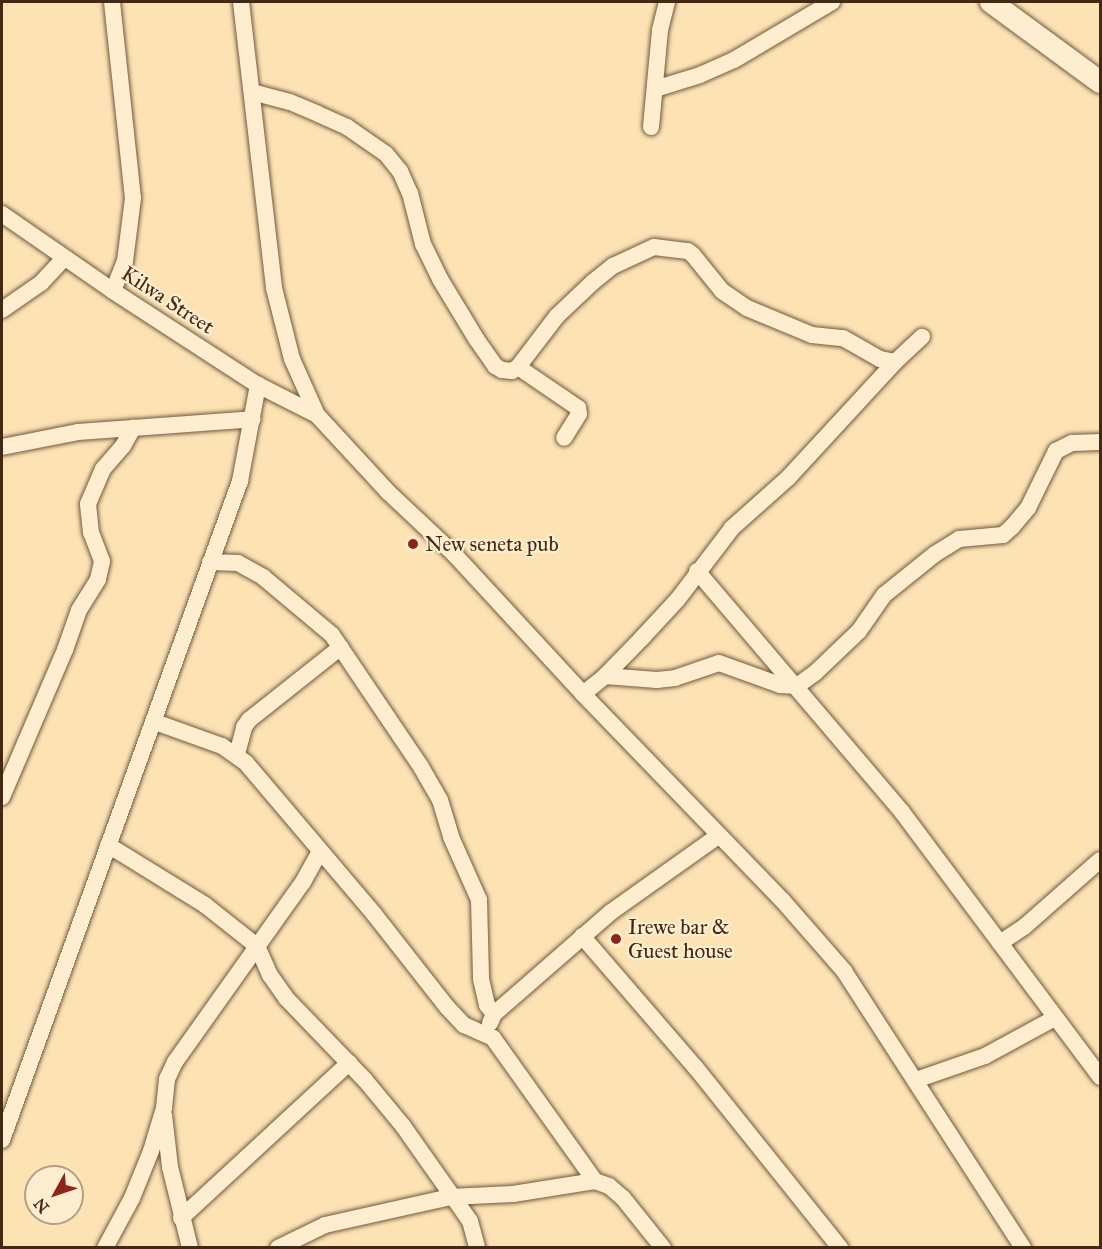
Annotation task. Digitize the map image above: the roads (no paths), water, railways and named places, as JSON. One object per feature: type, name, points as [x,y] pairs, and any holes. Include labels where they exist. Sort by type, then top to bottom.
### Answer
[{"type":"main road","points":[[991,2],[1101,81]]},
{"type":"street","points":[[112,2],[133,198],[125,261],[113,291]]},
{"type":"street","points":[[241,2],[274,288],[292,359],[316,415],[388,492],[454,554],[583,694],[783,901],[844,971],[1023,1248]]},
{"type":"street","points":[[651,127],[660,30],[667,2]]},
{"type":"street","points":[[654,89],[700,75],[734,60],[832,2]]},
{"type":"street","points":[[252,92],[290,102],[347,127],[386,154],[404,178],[417,215],[423,244],[454,304],[495,366],[507,371],[518,368],[557,316],[593,282],[613,266],[654,247],[688,252],[693,255],[722,291],[747,308],[812,335],[843,338],[880,359],[895,362]]},
{"type":"street","name":"Kilwa Street","points":[[2,214],[113,291],[258,385],[316,415]]},
{"type":"street","points":[[2,310],[41,283],[64,258]]},
{"type":"street","points":[[583,694],[605,676],[678,598],[732,528],[788,478],[895,362],[922,337]]},
{"type":"street","points":[[518,368],[578,408],[579,414],[564,438]]},
{"type":"street","points":[[2,1140],[108,845],[155,722],[240,481],[258,385]]},
{"type":"street","points":[[2,447],[78,432],[253,419]]},
{"type":"street","points":[[2,797],[65,650],[79,610],[98,579],[102,561],[91,533],[88,504],[103,469],[123,446],[132,428]]},
{"type":"street","points":[[605,676],[657,680],[675,678],[719,663],[780,685],[796,686],[815,673],[859,631],[884,595],[935,554],[959,539],[1003,535],[1012,528],[1028,508],[1056,452],[1072,443],[1101,442]]},
{"type":"street","points":[[210,562],[238,563],[263,577],[332,635],[421,767],[440,800],[451,837],[479,900],[481,979],[487,1005],[494,1014]]},
{"type":"street","points":[[697,571],[902,812],[1101,1077]]},
{"type":"street","points":[[237,754],[244,727],[249,720],[341,647]]},
{"type":"street","points":[[155,722],[237,754],[320,851],[447,1007],[464,1025],[493,1038],[595,1181]]},
{"type":"street","points":[[486,1033],[494,1014],[610,912],[718,836]]},
{"type":"street","points":[[108,845],[206,905],[256,946],[270,975],[286,998],[349,1063],[403,1126],[450,1197],[470,1221],[477,1248]]},
{"type":"street","points":[[190,1248],[170,1167],[164,1108],[167,1079],[175,1062],[303,882],[320,851]]},
{"type":"street","points":[[1000,943],[1024,927],[1101,860]]},
{"type":"street","points":[[582,936],[704,1077],[840,1248]]},
{"type":"street","points":[[916,1080],[985,1056],[1055,1018]]},
{"type":"street","points":[[181,1218],[349,1063]]},
{"type":"street","points":[[105,1248],[132,1198],[164,1108]]},
{"type":"street","points":[[278,1248],[325,1225],[450,1197],[513,1194],[595,1181],[609,1186],[623,1198],[663,1248]]},
{"type":"place","name":"New seneta pub","points":[[413,544]]},
{"type":"place","name":"Irewe bar & Guest house","points":[[616,939]]}]
